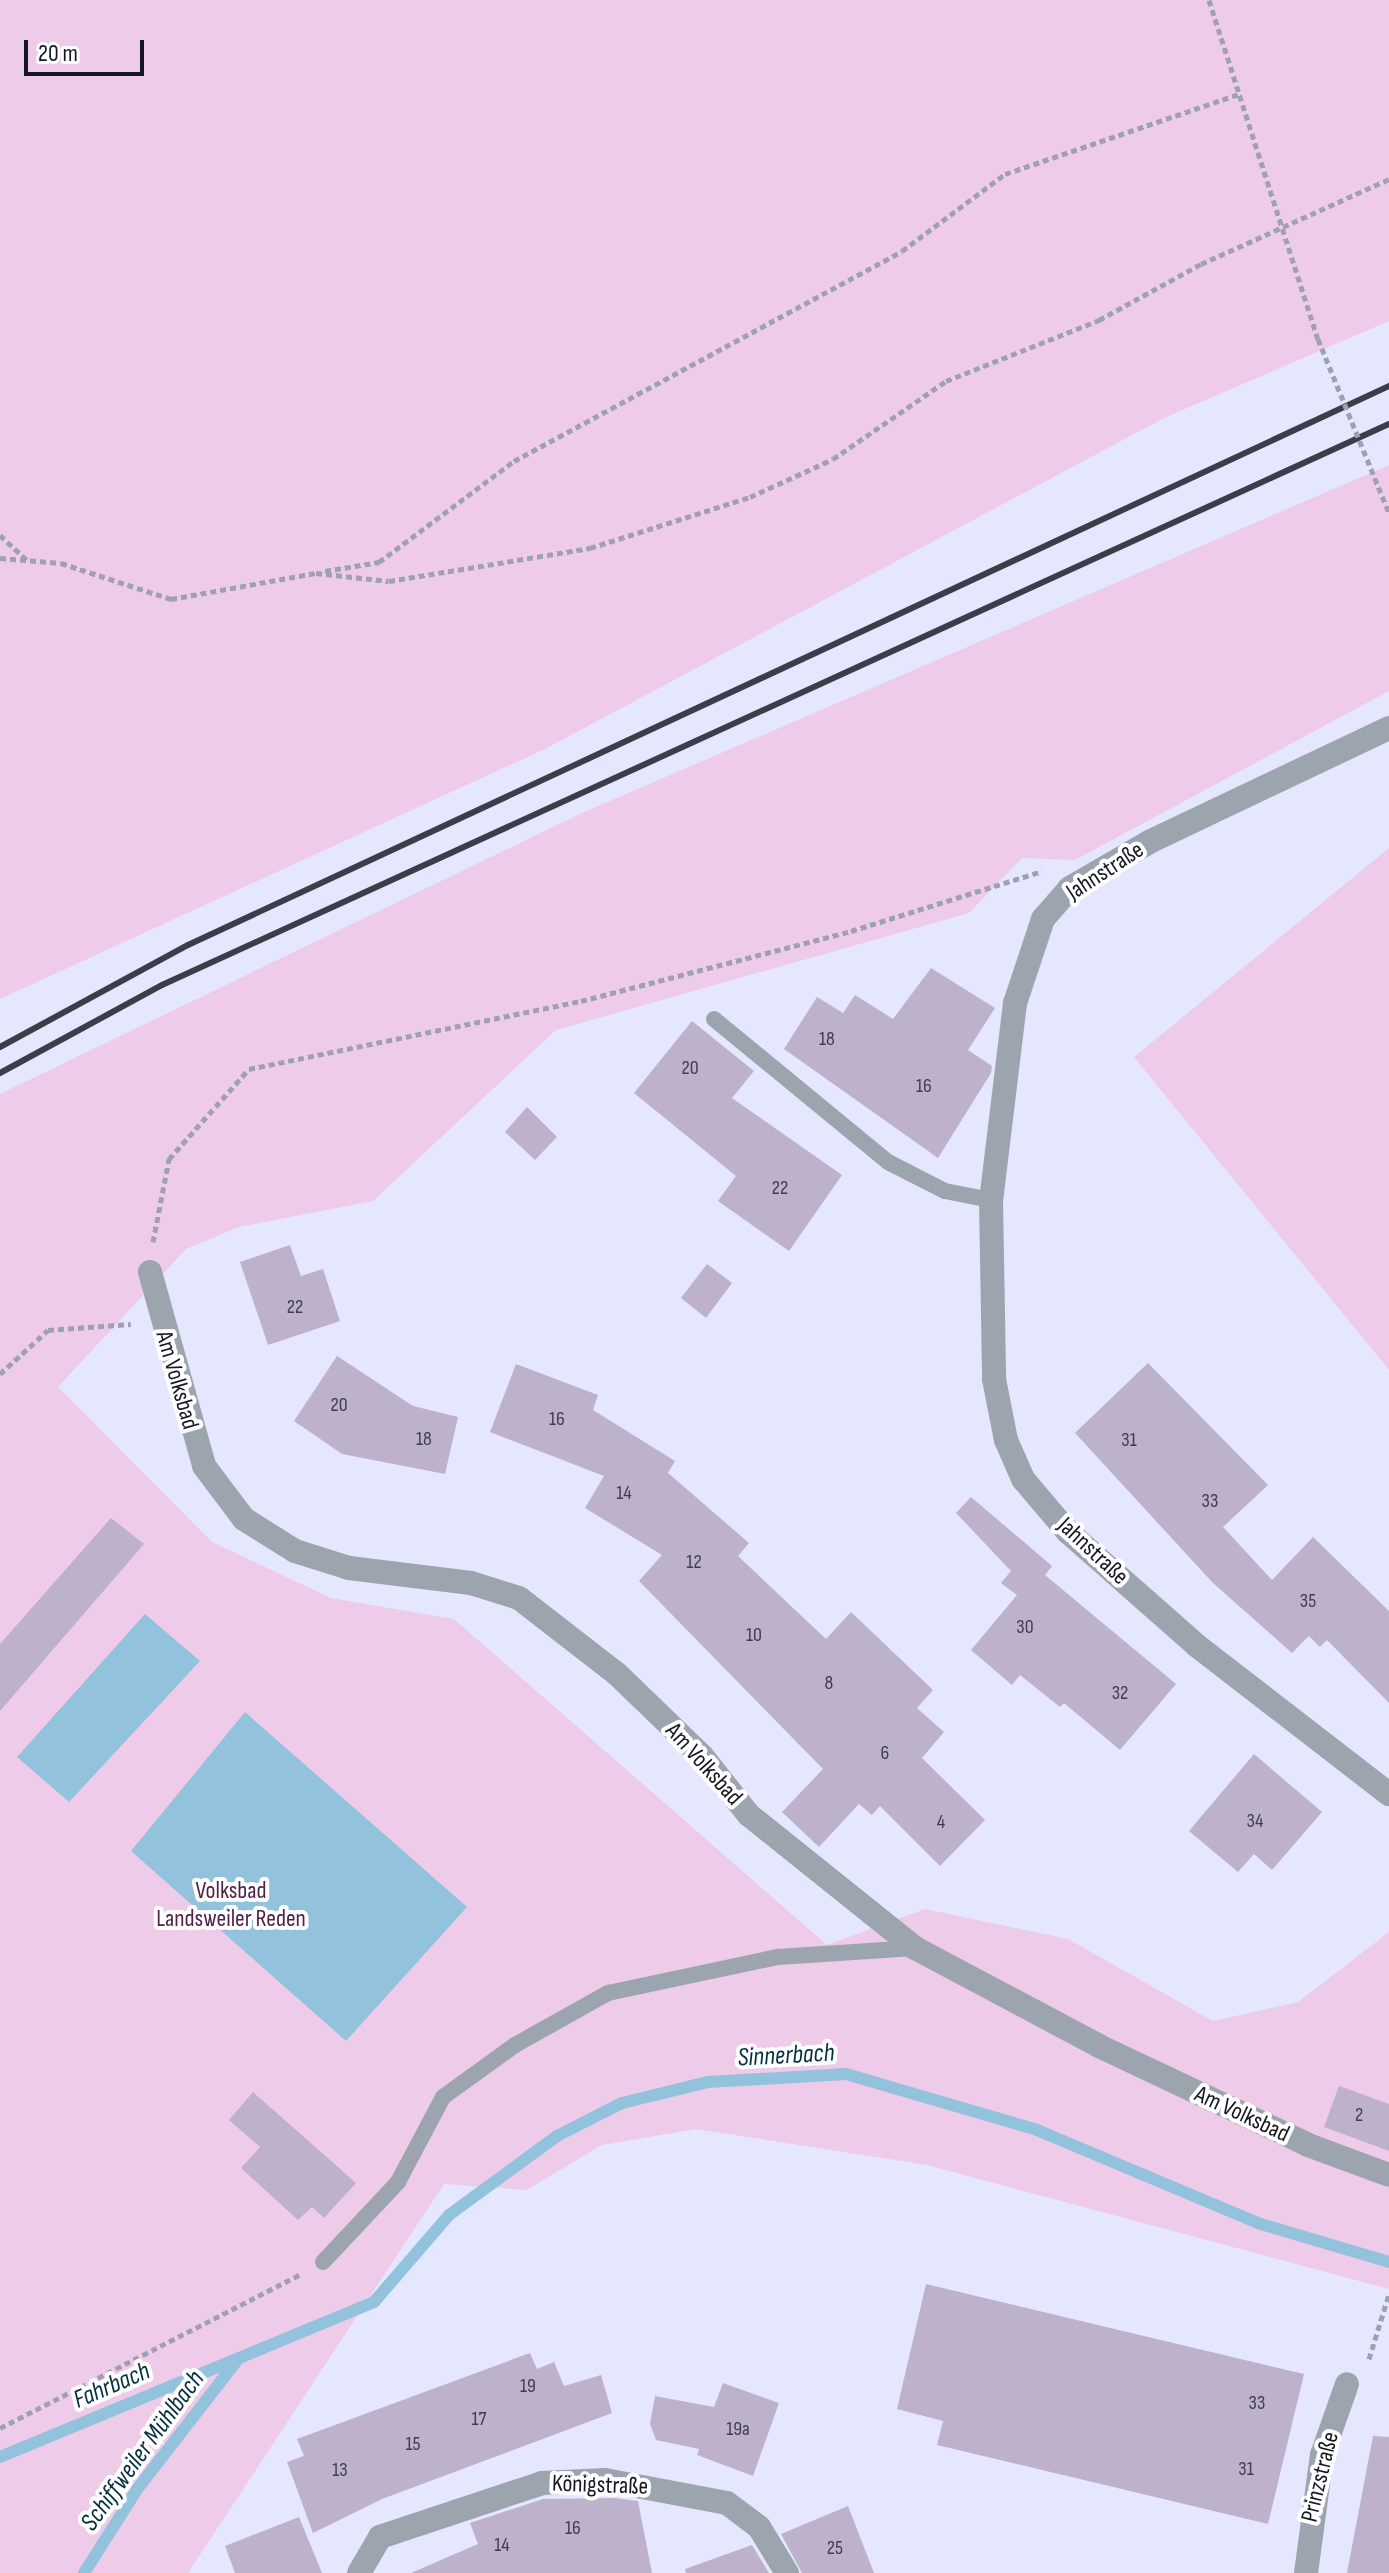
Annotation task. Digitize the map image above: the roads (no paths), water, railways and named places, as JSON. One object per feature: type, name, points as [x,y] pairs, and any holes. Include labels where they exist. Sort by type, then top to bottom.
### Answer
[{"type":"street","name":"Jahnstraße","points":[[1389,728],[1151,841],[1070,888],[1027,953],[991,1200],[994,1379],[1006,1440],[1023,1479],[1068,1532],[1196,1645],[1389,1794]]},
{"type":"street","name":"Am Volksbad","points":[[150,1272],[160,1323],[204,1466],[244,1519],[295,1551],[349,1568],[471,1583],[519,1598],[617,1674],[702,1756],[749,1815],[915,1948],[1113,2053],[1308,2145],[1389,2175]]},
{"type":"street","name":"Prinzstraße","points":[[1306,2573],[1322,2455],[1347,2384]]},
{"type":"street","name":"Königstraße","points":[[359,2573],[380,2537],[542,2483],[605,2480],[727,2503],[759,2527],[787,2573]]},
{"type":"lane","points":[[714,1019],[888,1162],[945,1191],[991,1200]]},
{"type":"lane","points":[[323,2262],[398,2182],[443,2097],[515,2045],[608,1993],[778,1957],[915,1948]]},
{"type":"water","points":[[145,1614],[200,1661],[69,1802],[17,1757]]},
{"type":"water","points":[[245,1712],[467,1907],[346,2041],[131,1851]]},
{"type":"waterway","name":"Sinnerbach","points":[[0,2457],[374,2302],[449,2215],[557,2136],[622,2103],[708,2082],[846,2074],[1037,2130],[1261,2224],[1389,2262]]},
{"type":"waterway","name":"Schiffweiler Mühlbach","points":[[84,2573],[138,2488],[238,2359]]},
{"type":"railway","points":[[0,1047],[188,945],[1389,386]]},
{"type":"railway","points":[[0,1073],[162,985],[1389,424]]},
{"type":"park label","name":"Volksbad Landsweiler Reden","points":[[231,1905]]},
{"type":"water label","name":"Fahrbach","points":[[112,2386]]}]
